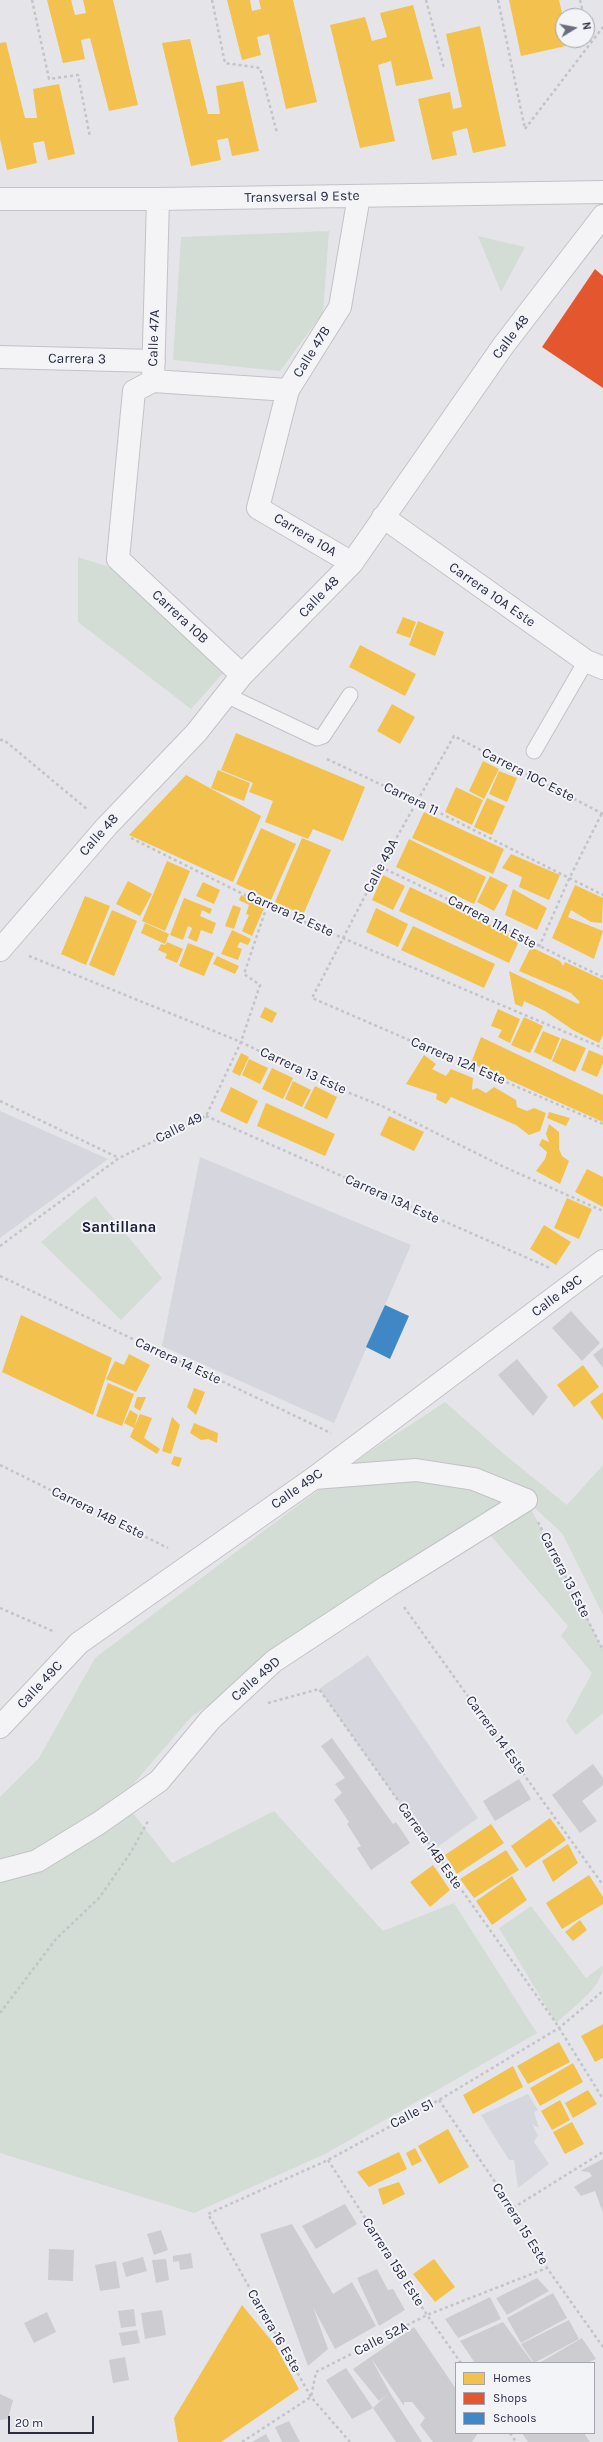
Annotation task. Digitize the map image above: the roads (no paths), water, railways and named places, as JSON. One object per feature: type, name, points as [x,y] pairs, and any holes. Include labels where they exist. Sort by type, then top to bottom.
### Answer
[{"type":"street","name":"Transversal 9 Este","points":[[0,199],[158,199],[603,192]]},
{"type":"street","name":"Calle 47B","points":[[258,508],[288,390],[340,307],[359,196]]},
{"type":"street","name":"Calle 47A","points":[[118,559],[134,391],[154,371],[158,199]]},
{"type":"street","name":"Calle 48","points":[[1,946],[107,826],[196,733],[242,675],[352,563],[503,346],[595,243],[603,216]]},
{"type":"street","name":"Carrera 3","points":[[0,357],[154,371],[288,390]]},
{"type":"street","name":"Carrera 10A","points":[[258,508],[352,563]]},
{"type":"street","name":"Carrera 10A Este","points":[[383,517],[594,665]]},
{"type":"street","name":"Carrera 10B","points":[[118,559],[242,675]]},
{"type":"street","name":"Calle 49C","points":[[0,1727],[79,1643],[314,1478],[603,1261]]},
{"type":"street","name":"Calle 49D","points":[[0,1871],[37,1861],[99,1823],[159,1781],[210,1720],[274,1661],[388,1586],[526,1500],[474,1479],[416,1470],[314,1478]]},
{"type":"lane","points":[[534,751],[594,665]]},
{"type":"lane","points":[[226,695],[317,738],[323,736],[350,695]]},
{"type":"district","name":"Santillana","points":[[119,1228]]}]
